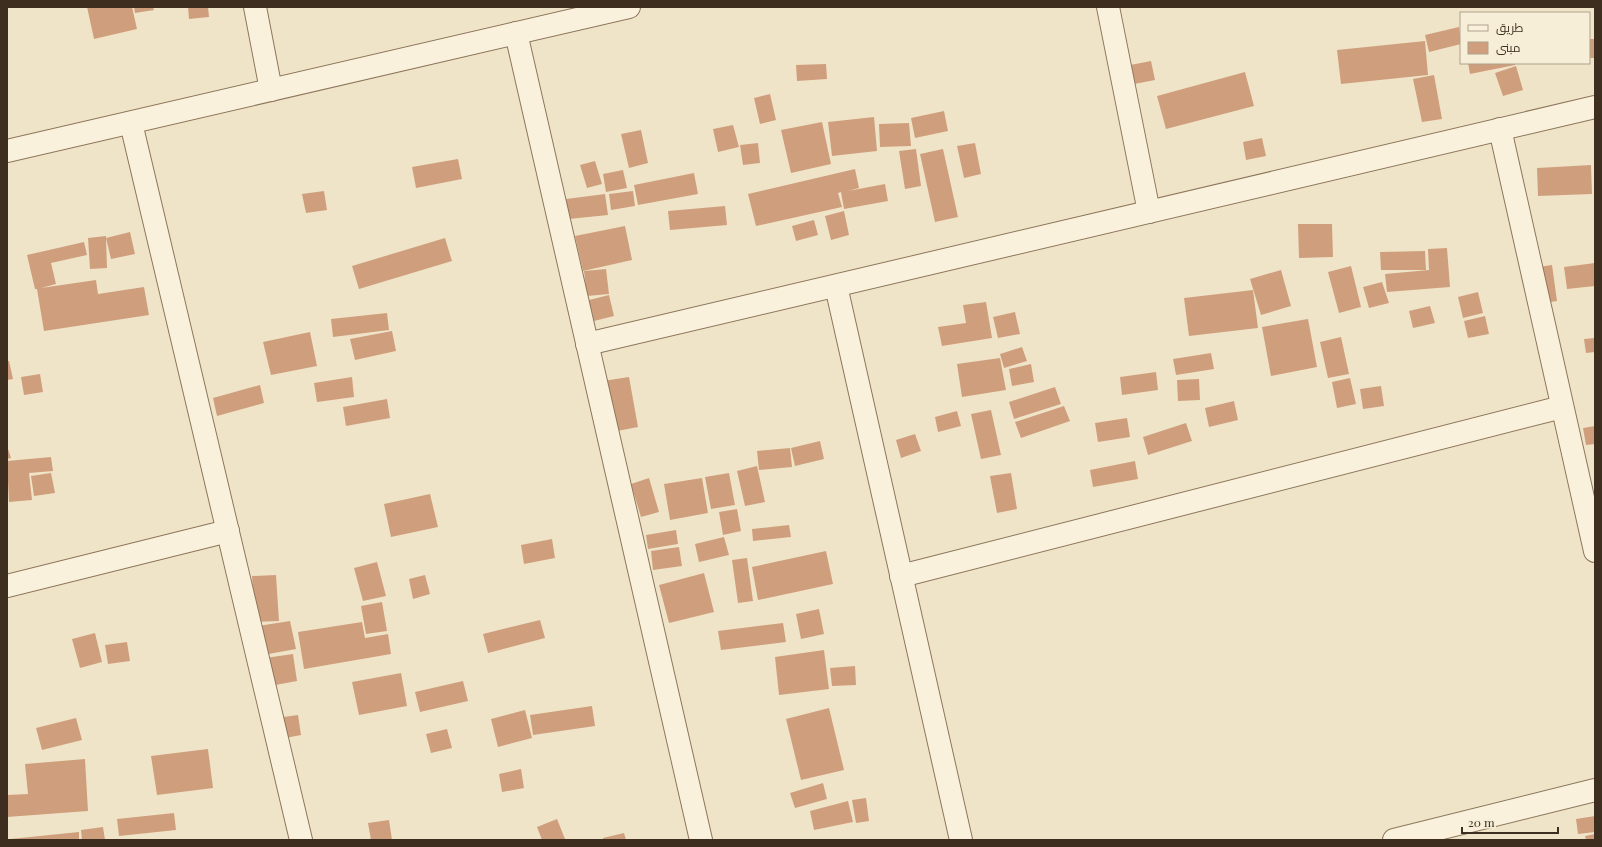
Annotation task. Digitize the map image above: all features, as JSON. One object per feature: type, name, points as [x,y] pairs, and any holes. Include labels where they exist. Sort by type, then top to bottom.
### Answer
[{"type":"street","points":[[255,7],[271,90]]},
{"type":"street","points":[[7,152],[628,7]]},
{"type":"street","points":[[1108,7],[1149,212]]},
{"type":"street","points":[[516,33],[701,840]]},
{"type":"street","points":[[587,344],[1595,106]]},
{"type":"street","points":[[131,123],[301,840]]},
{"type":"street","points":[[1500,129],[1595,551]]},
{"type":"street","points":[[836,286],[961,840]]},
{"type":"street","points":[[901,576],[1562,407]]},
{"type":"street","points":[[7,586],[228,531]]},
{"type":"street","points":[[1394,840],[1595,790]]},
{"type":"building","points":[[87,7],[132,7],[137,29],[94,39]]},
{"type":"building","points":[[134,7],[153,7],[154,10],[135,13]]},
{"type":"building","points":[[188,7],[208,7],[209,17],[189,19]]},
{"type":"building","points":[[1459,27],[1460,44],[1429,52],[1425,35]]},
{"type":"building","points":[[1590,39],[1595,39],[1595,58],[1590,58]]},
{"type":"building","points":[[1425,41],[1428,75],[1341,84],[1337,50]]},
{"type":"building","points":[[1151,61],[1155,80],[1129,85],[1125,66]]},
{"type":"building","points":[[826,64],[827,79],[797,81],[796,65]]},
{"type":"building","points":[[1468,64],[1515,64],[1515,65],[1470,74]]},
{"type":"building","points":[[1516,66],[1523,90],[1503,96],[1495,73]]},
{"type":"building","points":[[1245,72],[1254,106],[1166,129],[1157,96]]},
{"type":"building","points":[[1434,75],[1442,119],[1422,122],[1413,79]]},
{"type":"building","points":[[770,94],[776,120],[760,124],[754,98]]},
{"type":"building","points":[[944,111],[948,131],[915,138],[911,118]]},
{"type":"building","points":[[874,117],[877,151],[832,156],[828,122]]},
{"type":"building","points":[[822,122],[831,164],[791,173],[781,130]]},
{"type":"building","points":[[909,123],[911,146],[880,147],[879,124]]},
{"type":"building","points":[[733,125],[739,147],[718,152],[713,129]]},
{"type":"building","points":[[641,130],[648,163],[629,168],[621,134]]},
{"type":"building","points":[[1262,138],[1266,156],[1246,160],[1243,142]]},
{"type":"building","points":[[758,143],[760,163],[743,165],[740,145]]},
{"type":"building","points":[[975,143],[981,174],[964,178],[957,146]]},
{"type":"building","points":[[916,149],[921,186],[905,189],[899,151]]},
{"type":"building","points":[[943,149],[958,217],[935,222],[920,154]]},
{"type":"building","points":[[458,159],[462,179],[416,188],[412,167]]},
{"type":"building","points":[[595,161],[602,184],[587,188],[580,165]]},
{"type":"building","points":[[1591,165],[1592,194],[1538,196],[1537,168]]},
{"type":"building","points":[[855,169],[859,188],[848,191],[885,184],[888,201],[844,209],[841,192],[838,193],[842,207],[756,226],[748,194]]},
{"type":"building","points":[[623,170],[627,188],[606,192],[603,174]]},
{"type":"building","points":[[694,173],[698,194],[638,205],[634,185]]},
{"type":"building","points":[[324,191],[327,210],[306,213],[302,194]]},
{"type":"building","points":[[633,191],[635,206],[611,210],[609,194]]},
{"type":"building","points":[[605,194],[608,215],[569,219],[566,199]]},
{"type":"building","points":[[725,206],[727,225],[670,230],[668,211]]},
{"type":"building","points":[[844,211],[849,235],[831,240],[825,216]]},
{"type":"building","points":[[814,220],[818,235],[796,241],[792,226]]},
{"type":"building","points":[[1298,224],[1332,224],[1333,257],[1299,258]]},
{"type":"building","points":[[625,226],[632,260],[583,271],[575,236]]},
{"type":"building","points":[[130,232],[135,254],[111,259],[106,238]]},
{"type":"building","points":[[106,236],[107,268],[90,269],[88,238]]},
{"type":"building","points":[[445,238],[452,261],[359,289],[352,266]]},
{"type":"building","points":[[84,242],[87,255],[51,263],[56,284],[41,288],[96,280],[98,294],[144,287],[149,315],[44,331],[37,289],[35,289],[27,255]]},
{"type":"building","points":[[1447,248],[1450,287],[1387,292],[1385,274],[1429,270],[1428,249]]},
{"type":"building","points":[[1425,251],[1426,270],[1381,270],[1380,252]]},
{"type":"building","points":[[1595,263],[1595,286],[1567,289],[1564,267]]},
{"type":"building","points":[[1552,265],[1557,301],[1536,304],[1531,268]]},
{"type":"building","points":[[1351,266],[1361,307],[1339,313],[1328,272]]},
{"type":"building","points":[[606,269],[609,294],[587,296],[584,271]]},
{"type":"building","points":[[1281,270],[1291,306],[1261,315],[1250,279]]},
{"type":"building","points":[[1382,282],[1389,303],[1369,308],[1363,287]]},
{"type":"building","points":[[1253,290],[1258,328],[1189,336],[1184,298]]},
{"type":"building","points":[[1478,292],[1483,313],[1463,318],[1458,297]]},
{"type":"building","points":[[609,295],[614,316],[594,321],[589,300]]},
{"type":"building","points":[[986,302],[992,338],[942,346],[938,327],[966,323],[963,305]]},
{"type":"building","points":[[1430,306],[1435,323],[1413,328],[1409,311]]},
{"type":"building","points":[[1015,312],[1020,334],[998,338],[993,317]]},
{"type":"building","points":[[387,313],[389,330],[333,337],[331,319]]},
{"type":"building","points":[[1485,316],[1489,334],[1468,338],[1464,321]]},
{"type":"building","points":[[1308,319],[1317,367],[1271,376],[1262,327]]},
{"type":"building","points":[[392,331],[396,351],[355,360],[350,339]]},
{"type":"building","points":[[310,332],[317,366],[271,375],[263,342]]},
{"type":"building","points":[[1341,337],[1349,374],[1328,378],[1320,342]]},
{"type":"building","points":[[1595,338],[1595,352],[1586,353],[1584,339]]},
{"type":"building","points":[[1022,347],[1027,361],[1004,368],[1000,354]]},
{"type":"building","points":[[1211,353],[1214,369],[1176,375],[1173,359]]},
{"type":"building","points":[[1000,358],[1006,390],[962,397],[957,364]]},
{"type":"building","points":[[7,361],[9,361],[13,379],[7,380]]},
{"type":"building","points":[[1031,364],[1034,382],[1012,386],[1009,369]]},
{"type":"building","points":[[1156,372],[1158,390],[1122,395],[1120,377]]},
{"type":"building","points":[[40,374],[43,392],[24,395],[21,377]]},
{"type":"building","points":[[352,377],[354,397],[317,402],[314,383]]},
{"type":"building","points":[[629,377],[638,427],[612,432],[603,381]]},
{"type":"building","points":[[1350,378],[1356,404],[1337,408],[1332,382]]},
{"type":"building","points":[[1199,379],[1200,400],[1178,401],[1177,380]]},
{"type":"building","points":[[260,385],[264,403],[217,416],[213,398]]},
{"type":"building","points":[[1381,386],[1384,406],[1363,409],[1360,389]]},
{"type":"building","points":[[1055,387],[1061,404],[1014,419],[1009,402]]},
{"type":"building","points":[[387,399],[390,418],[346,426],[343,407]]},
{"type":"building","points":[[1234,401],[1238,420],[1209,427],[1205,408]]},
{"type":"building","points":[[1064,406],[1070,421],[1021,438],[1015,422]]},
{"type":"building","points":[[991,410],[1001,455],[981,459],[971,414]]},
{"type":"building","points":[[957,411],[961,426],[938,432],[935,417]]},
{"type":"building","points":[[1127,418],[1130,437],[1098,442],[1095,423]]},
{"type":"building","points":[[1186,423],[1192,441],[1148,455],[1143,437]]},
{"type":"building","points":[[1595,426],[1595,444],[1586,445],[1583,428]]},
{"type":"building","points":[[915,434],[921,451],[901,458],[896,440]]},
{"type":"building","points":[[820,441],[824,459],[795,466],[791,448]]},
{"type":"building","points":[[7,446],[11,458],[7,459]]},
{"type":"building","points":[[790,448],[792,467],[759,470],[757,451]]},
{"type":"building","points":[[51,457],[53,471],[29,473],[32,500],[9,502],[7,461]]},
{"type":"building","points":[[1135,461],[1138,479],[1093,487],[1090,470]]},
{"type":"building","points":[[757,466],[765,502],[745,506],[737,471]]},
{"type":"building","points":[[51,473],[55,493],[34,496],[31,476]]},
{"type":"building","points":[[729,473],[735,505],[711,509],[705,477]]},
{"type":"building","points":[[1011,473],[1017,509],[997,513],[990,476]]},
{"type":"building","points":[[649,478],[659,512],[641,517],[631,484]]},
{"type":"building","points":[[702,478],[708,513],[670,520],[664,484]]},
{"type":"building","points":[[430,494],[438,527],[391,537],[384,504]]},
{"type":"building","points":[[737,509],[741,531],[723,535],[719,512]]},
{"type":"building","points":[[789,525],[791,537],[753,541],[752,529]]},
{"type":"building","points":[[676,530],[678,544],[648,549],[646,535]]},
{"type":"building","points":[[724,537],[729,555],[699,562],[695,544]]},
{"type":"building","points":[[552,539],[555,558],[524,564],[521,545]]},
{"type":"building","points":[[679,547],[682,566],[653,570],[651,551]]},
{"type":"building","points":[[826,551],[833,584],[758,600],[752,567]]},
{"type":"building","points":[[747,558],[753,601],[738,603],[732,560]]},
{"type":"building","points":[[377,562],[386,596],[363,601],[354,568]]},
{"type":"building","points":[[704,573],[714,612],[669,623],[659,585]]},
{"type":"building","points":[[276,575],[279,621],[255,622],[252,576]]},
{"type":"building","points":[[425,575],[430,594],[413,599],[409,579]]},
{"type":"building","points":[[382,602],[387,631],[366,634],[361,606]]},
{"type":"building","points":[[819,609],[824,634],[801,639],[796,614]]},
{"type":"building","points":[[540,620],[545,638],[488,653],[483,634]]},
{"type":"building","points":[[290,621],[296,649],[263,655],[258,626]]},
{"type":"building","points":[[362,622],[365,638],[388,634],[391,654],[304,669],[298,632]]},
{"type":"building","points":[[783,623],[786,642],[721,650],[718,631]]},
{"type":"building","points":[[95,633],[102,662],[80,668],[72,639]]},
{"type":"building","points":[[127,642],[130,661],[108,664],[105,645]]},
{"type":"building","points":[[824,650],[829,689],[779,695],[775,657]]},
{"type":"building","points":[[293,654],[297,681],[270,686],[265,658]]},
{"type":"building","points":[[855,666],[856,685],[832,686],[830,668]]},
{"type":"building","points":[[401,673],[407,706],[359,715],[352,682]]},
{"type":"building","points":[[463,681],[468,701],[420,712],[415,692]]},
{"type":"building","points":[[592,706],[595,726],[533,735],[530,715]]},
{"type":"building","points":[[829,708],[844,770],[801,780],[786,719]]},
{"type":"building","points":[[525,710],[532,738],[498,747],[491,719]]},
{"type":"building","points":[[298,715],[301,735],[280,739],[276,718]]},
{"type":"building","points":[[76,718],[82,740],[42,750],[36,728]]},
{"type":"building","points":[[447,729],[452,748],[431,753],[426,734]]},
{"type":"building","points":[[208,749],[213,788],[157,795],[151,756]]},
{"type":"building","points":[[85,759],[88,811],[7,817],[7,795],[28,794],[25,764]]},
{"type":"building","points":[[521,769],[524,788],[502,792],[499,774]]},
{"type":"building","points":[[823,783],[827,799],[795,808],[790,793]]},
{"type":"building","points":[[866,798],[869,821],[856,823],[852,800]]},
{"type":"building","points":[[848,801],[853,822],[814,830],[810,811]]},
{"type":"building","points":[[174,813],[176,830],[119,836],[117,819]]},
{"type":"building","points":[[1595,816],[1595,832],[1578,834],[1576,819]]},
{"type":"building","points":[[557,819],[565,839],[542,840],[537,827]]},
{"type":"building","points":[[389,820],[392,840],[371,840],[368,823]]},
{"type":"building","points":[[103,827],[105,840],[82,840],[81,830]]},
{"type":"building","points":[[79,832],[79,840],[10,840],[10,839]]},
{"type":"building","points":[[624,833],[626,840],[603,840],[603,838]]},
{"type":"building","points":[[1595,834],[1595,840],[1586,840],[1585,836]]}]
